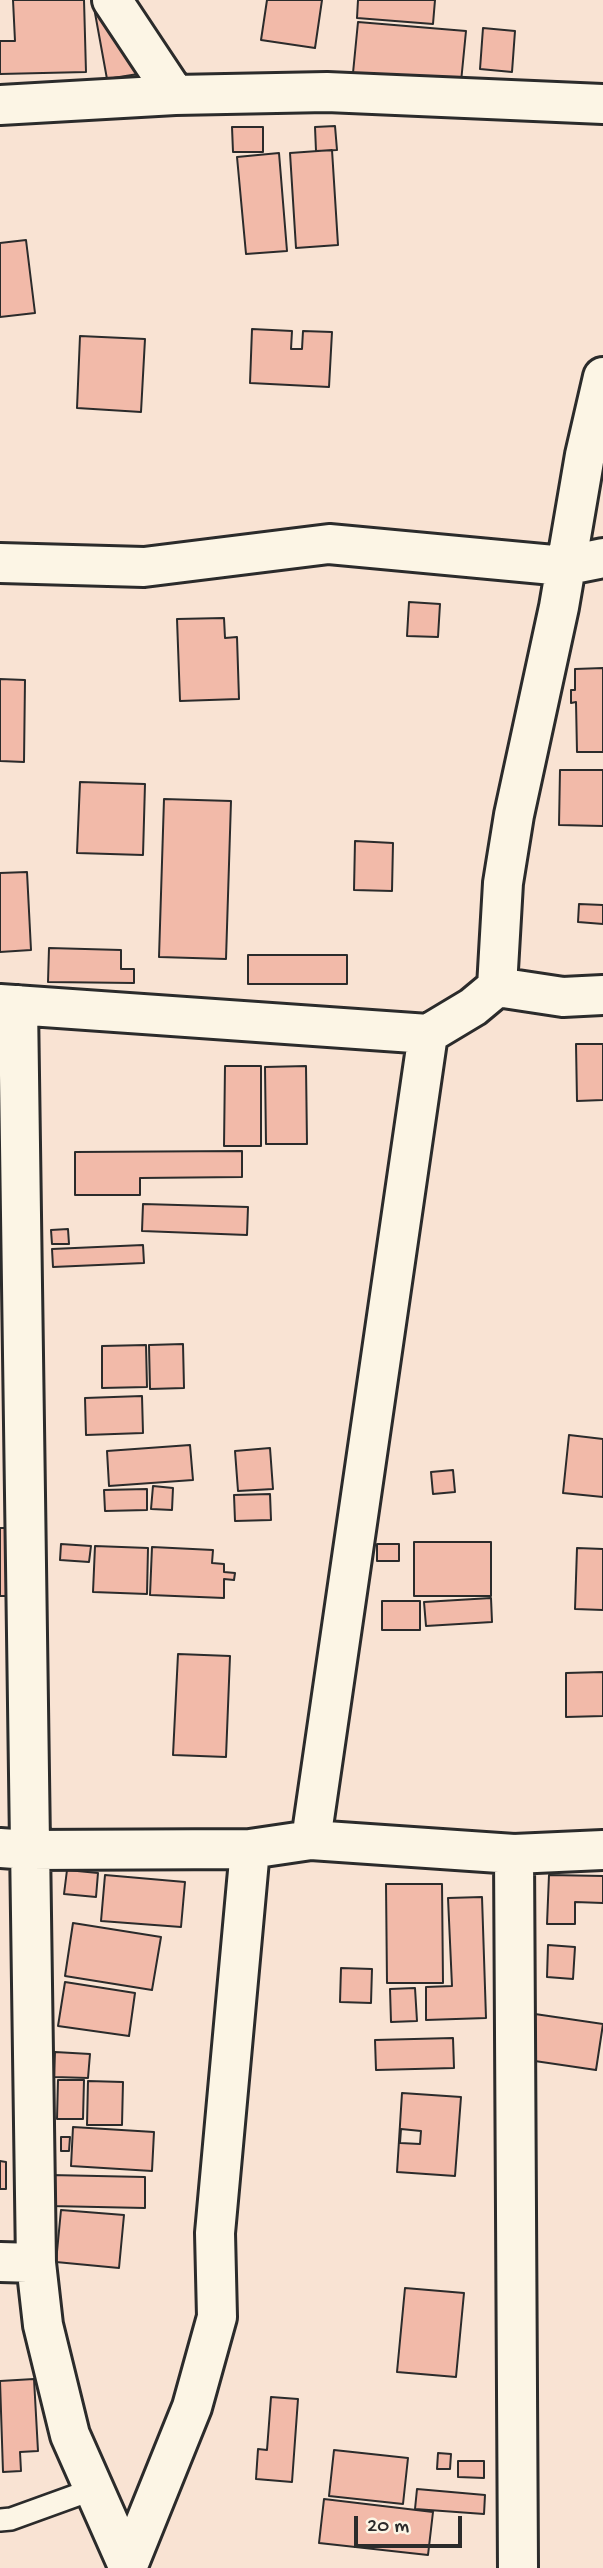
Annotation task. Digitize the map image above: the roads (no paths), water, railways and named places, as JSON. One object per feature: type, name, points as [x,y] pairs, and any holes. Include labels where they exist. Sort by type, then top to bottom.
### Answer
[{"type":"street","points":[[112,0],[175,95]]},
{"type":"street","points":[[0,105],[175,95],[327,92],[603,104]]},
{"type":"street","points":[[128,2567],[70,2435],[43,2325],[18,2263],[9,1005],[428,1034],[473,1007],[497,987],[503,883],[514,815],[559,607],[584,455],[603,377]]},
{"type":"street","points":[[0,563],[144,567],[329,544],[564,566],[603,558]]},
{"type":"street","points":[[497,987],[563,997],[603,995]]},
{"type":"street","points":[[311,1840],[428,1034]]},
{"type":"street","points":[[14,1849],[250,1849],[311,1840],[514,1854],[603,1850]]},
{"type":"street","points":[[128,2567],[191,2407],[217,2317],[215,2233],[250,1849]]},
{"type":"street","points":[[514,1854],[518,2568]]},
{"type":"lane","points":[[0,2520],[11,2519],[94,2489]]}]
